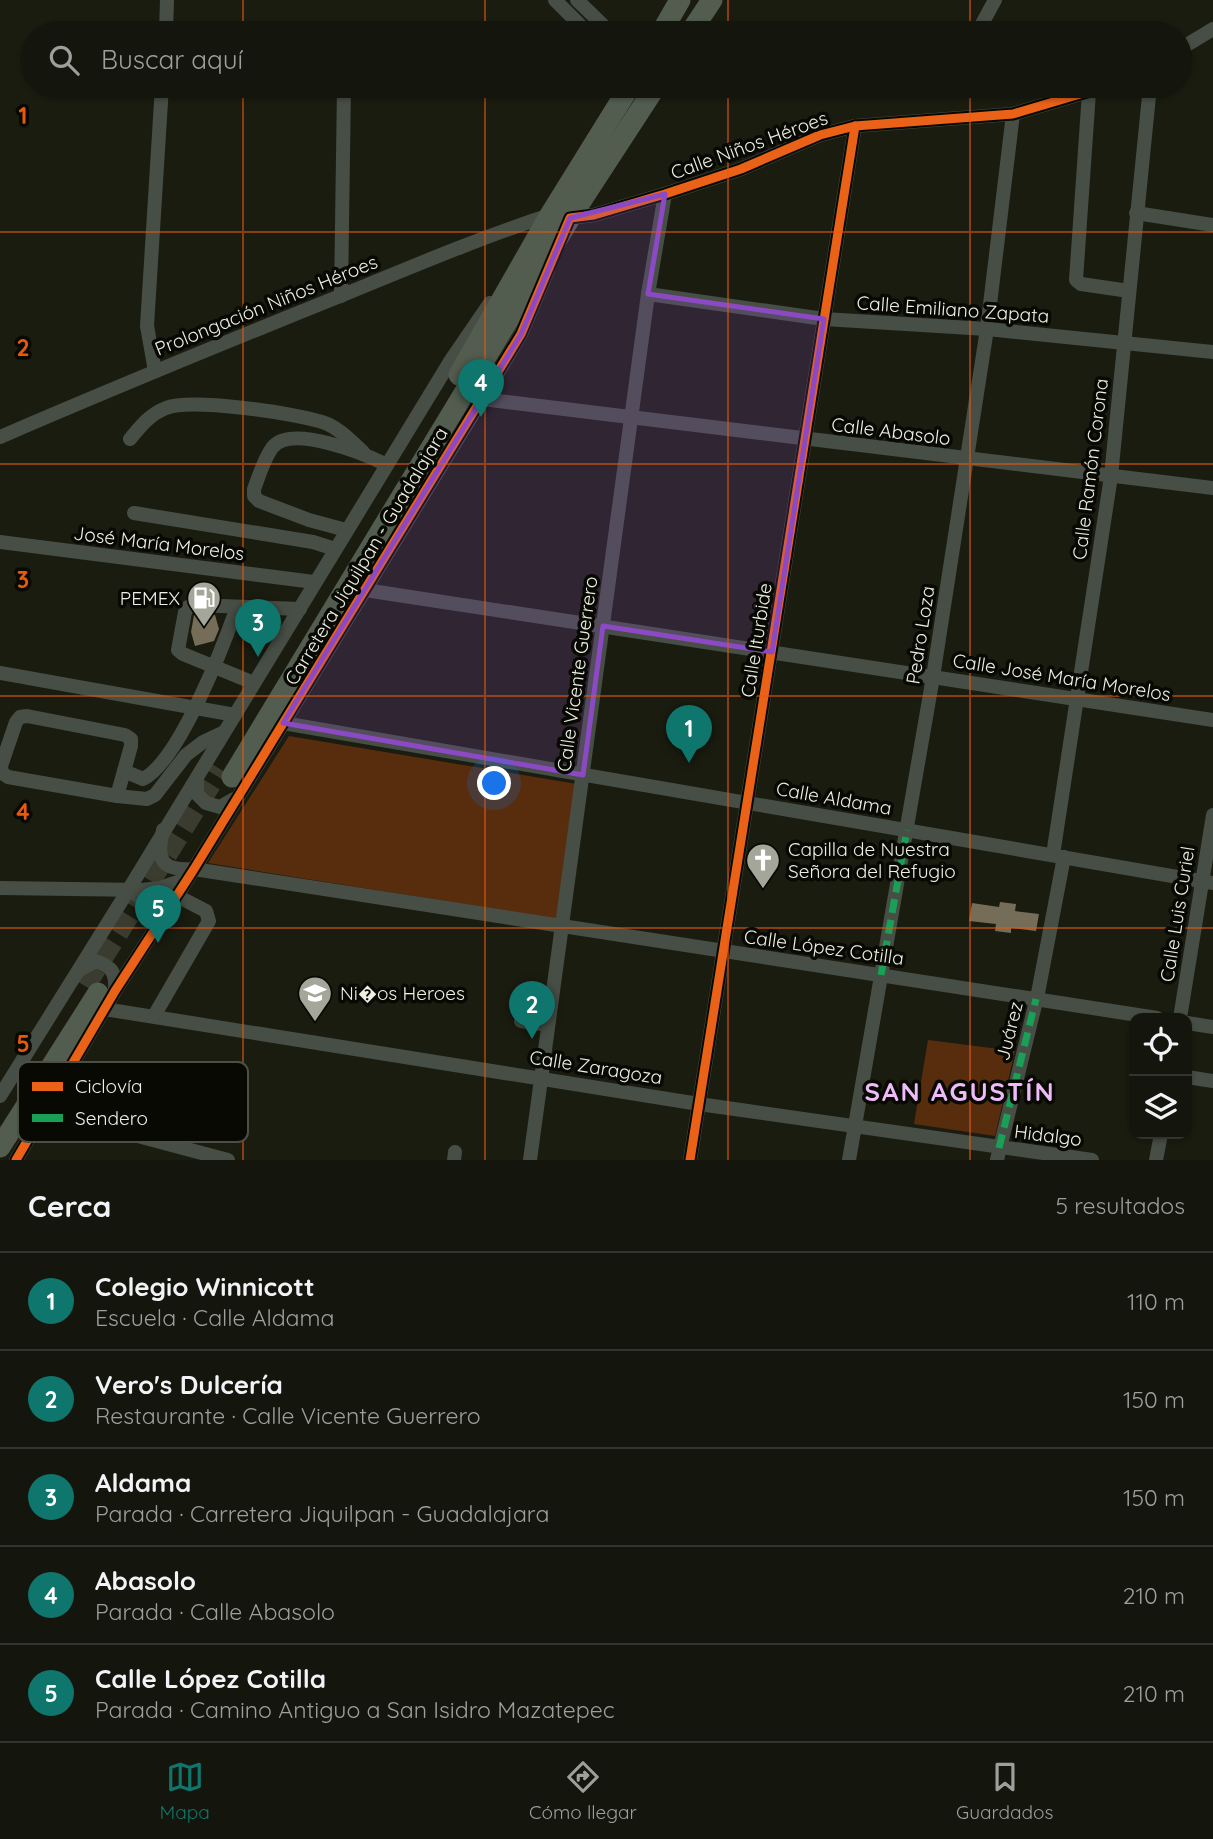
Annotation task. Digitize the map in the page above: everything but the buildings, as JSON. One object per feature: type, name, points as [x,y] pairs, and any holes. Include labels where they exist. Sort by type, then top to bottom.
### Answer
[{"type":"highway","points":[[668,21],[680,0]]},
{"type":"highway","points":[[698,21],[712,0]]},
{"type":"highway","name":"Carretera Jiquilpan - Guadalajara","points":[[226,773],[560,216],[624,98]]},
{"type":"highway","name":"Carretera Jiquilpan - Guadalajara","points":[[560,216],[647,98]]},
{"type":"highway","points":[[43,1062],[96,990]]},
{"type":"highway","points":[[52,1062],[96,990]]},
{"type":"highway","points":[[0,1121],[18,1096]]},
{"type":"highway","points":[[0,1147],[18,1118]]},
{"type":"street","points":[[166,21],[167,0]]},
{"type":"street","points":[[555,0],[576,21]]},
{"type":"street","points":[[578,0],[599,21]]},
{"type":"street","points":[[984,21],[995,0]]},
{"type":"street","points":[[1192,42],[1213,29]]},
{"type":"street","points":[[155,370],[147,326],[161,98]]},
{"type":"street","points":[[341,296],[344,98]]},
{"type":"street","name":"Calle Niños Héroes","points":[[560,216],[594,215],[665,194],[741,169],[820,135],[855,126],[1013,114],[1068,98]]},
{"type":"street","points":[[1089,98],[1076,280],[1081,284],[1129,290]]},
{"type":"street","name":"Calle Ramón Corona","points":[[1059,856],[1077,699],[1111,476],[1149,98]]},
{"type":"street","name":"Pedro Loza","points":[[849,1160],[933,677],[987,329],[1013,114]]},
{"type":"street","name":"Calle Iturbide","points":[[690,1160],[855,126]]},
{"type":"street","name":"Calle Vicente Guerrero","points":[[530,1160],[648,294],[665,194]]},
{"type":"street","points":[[1136,213],[1213,225]]},
{"type":"street","points":[[31,1062],[155,930],[177,896],[521,334],[560,216]]},
{"type":"street","points":[[65,1062],[96,990],[129,889],[163,830],[451,360],[560,216]]},
{"type":"street","name":"Prolongación Niños Héroes","points":[[0,437],[155,370],[506,230],[560,216]]},
{"type":"street","name":"Calle Emiliano Zapata","points":[[648,294],[824,319],[987,329],[1213,352]]},
{"type":"street","name":"Calle Abasolo","points":[[482,399],[1213,488]]},
{"type":"street","points":[[130,439],[147,419],[167,407],[201,404],[257,410],[325,423],[339,431],[366,455]]},
{"type":"street","points":[[346,530],[309,520],[254,496],[254,489],[272,447],[282,439],[324,442],[366,455],[387,465]]},
{"type":"street","points":[[134,513],[313,542],[335,549]]},
{"type":"street","name":"José María Morelos","points":[[0,542],[314,582]]},
{"type":"street","name":"Calle José María Morelos","points":[[365,590],[1213,720]]},
{"type":"street","points":[[254,683],[178,650],[188,607],[300,608]]},
{"type":"street","points":[[124,772],[142,779],[155,773],[196,708],[237,607]]},
{"type":"street","points":[[0,673],[235,715]]},
{"type":"street","points":[[117,796],[131,738],[27,716],[20,717],[16,722],[1,766],[2,773],[8,777],[117,796],[147,799],[155,795],[186,755],[203,742],[222,733]]},
{"type":"street","name":"Calle Aldama","points":[[282,723],[1208,882]]},
{"type":"street","points":[[197,776],[197,794],[206,803],[220,807],[236,798]]},
{"type":"street","name":"Calle Luis Curiel","points":[[1181,1013],[1208,882],[1213,815]]},
{"type":"street","name":"Calle López Cotilla","points":[[163,830],[160,842],[161,859],[165,864],[190,874],[562,925],[723,952],[1037,996],[1130,1013]]},
{"type":"street","name":"Juárez","points":[[998,1154],[1037,996],[1059,856]]},
{"type":"street","points":[[0,888],[160,888],[190,874]]},
{"type":"street","points":[[129,889],[146,903],[155,930]]},
{"type":"street","points":[[154,1016],[209,921],[205,911],[177,896]]},
{"type":"street","name":"Calle Zaragoza","points":[[96,990],[154,1016],[699,1104],[855,1126],[998,1154]]},
{"type":"street","points":[[521,1021],[548,1025]]},
{"type":"street","points":[[1192,1024],[1213,1027]]},
{"type":"street","points":[[0,1096],[18,1076]]},
{"type":"street","points":[[1192,1078],[1213,1081]]},
{"type":"street","points":[[1156,1160],[1160,1139]]},
{"type":"street","points":[[16,1160],[26,1142]]},
{"type":"street","points":[[160,1142],[228,1160]]},
{"type":"street","name":"Hidalgo","points":[[998,1154],[1092,1160]]},
{"type":"highlighted area","points":[[665,194],[648,294],[824,319],[772,652],[603,626],[583,775],[283,723],[521,334],[570,218]]},
{"type":"shaded area","points":[[289,736],[577,784],[557,919],[208,863]]},
{"type":"shaded area","points":[[928,1040],[1015,1051],[995,1136],[914,1124]]},
{"type":"tunnel","points":[[85,986],[220,769]]},
{"type":"marked path","points":[[881,975],[907,830]]},
{"type":"marked path","points":[[999,1148],[1036,999]]},
{"type":"cycle path","points":[[73,1062],[521,334],[570,218],[594,215],[665,194],[741,169],[820,135],[855,126],[1013,114],[1067,98]]},
{"type":"cycle path","points":[[690,1160],[855,126]]},
{"type":"cycle path","points":[[16,1160],[27,1142]]},
{"type":"place","name":"Abasolo","points":[[481,417]]},
{"type":"place","name":"PEMEX","points":[[204,628]]},
{"type":"place","name":"Aldama","points":[[258,657]]},
{"type":"place","name":"Colegio Winnicott","points":[[689,763]]},
{"type":"place","name":"Capilla de Nuestra Señora del Refugio","points":[[763,890]]},
{"type":"place","name":"Calle López Cotilla","points":[[158,943]]},
{"type":"place","name":"Ni�os Heroes","points":[[315,1023]]},
{"type":"place","name":"Vero's Dulcería","points":[[532,1039]]},
{"type":"district","name":"SAN AGUSTÍN","points":[[960,1092]]}]
